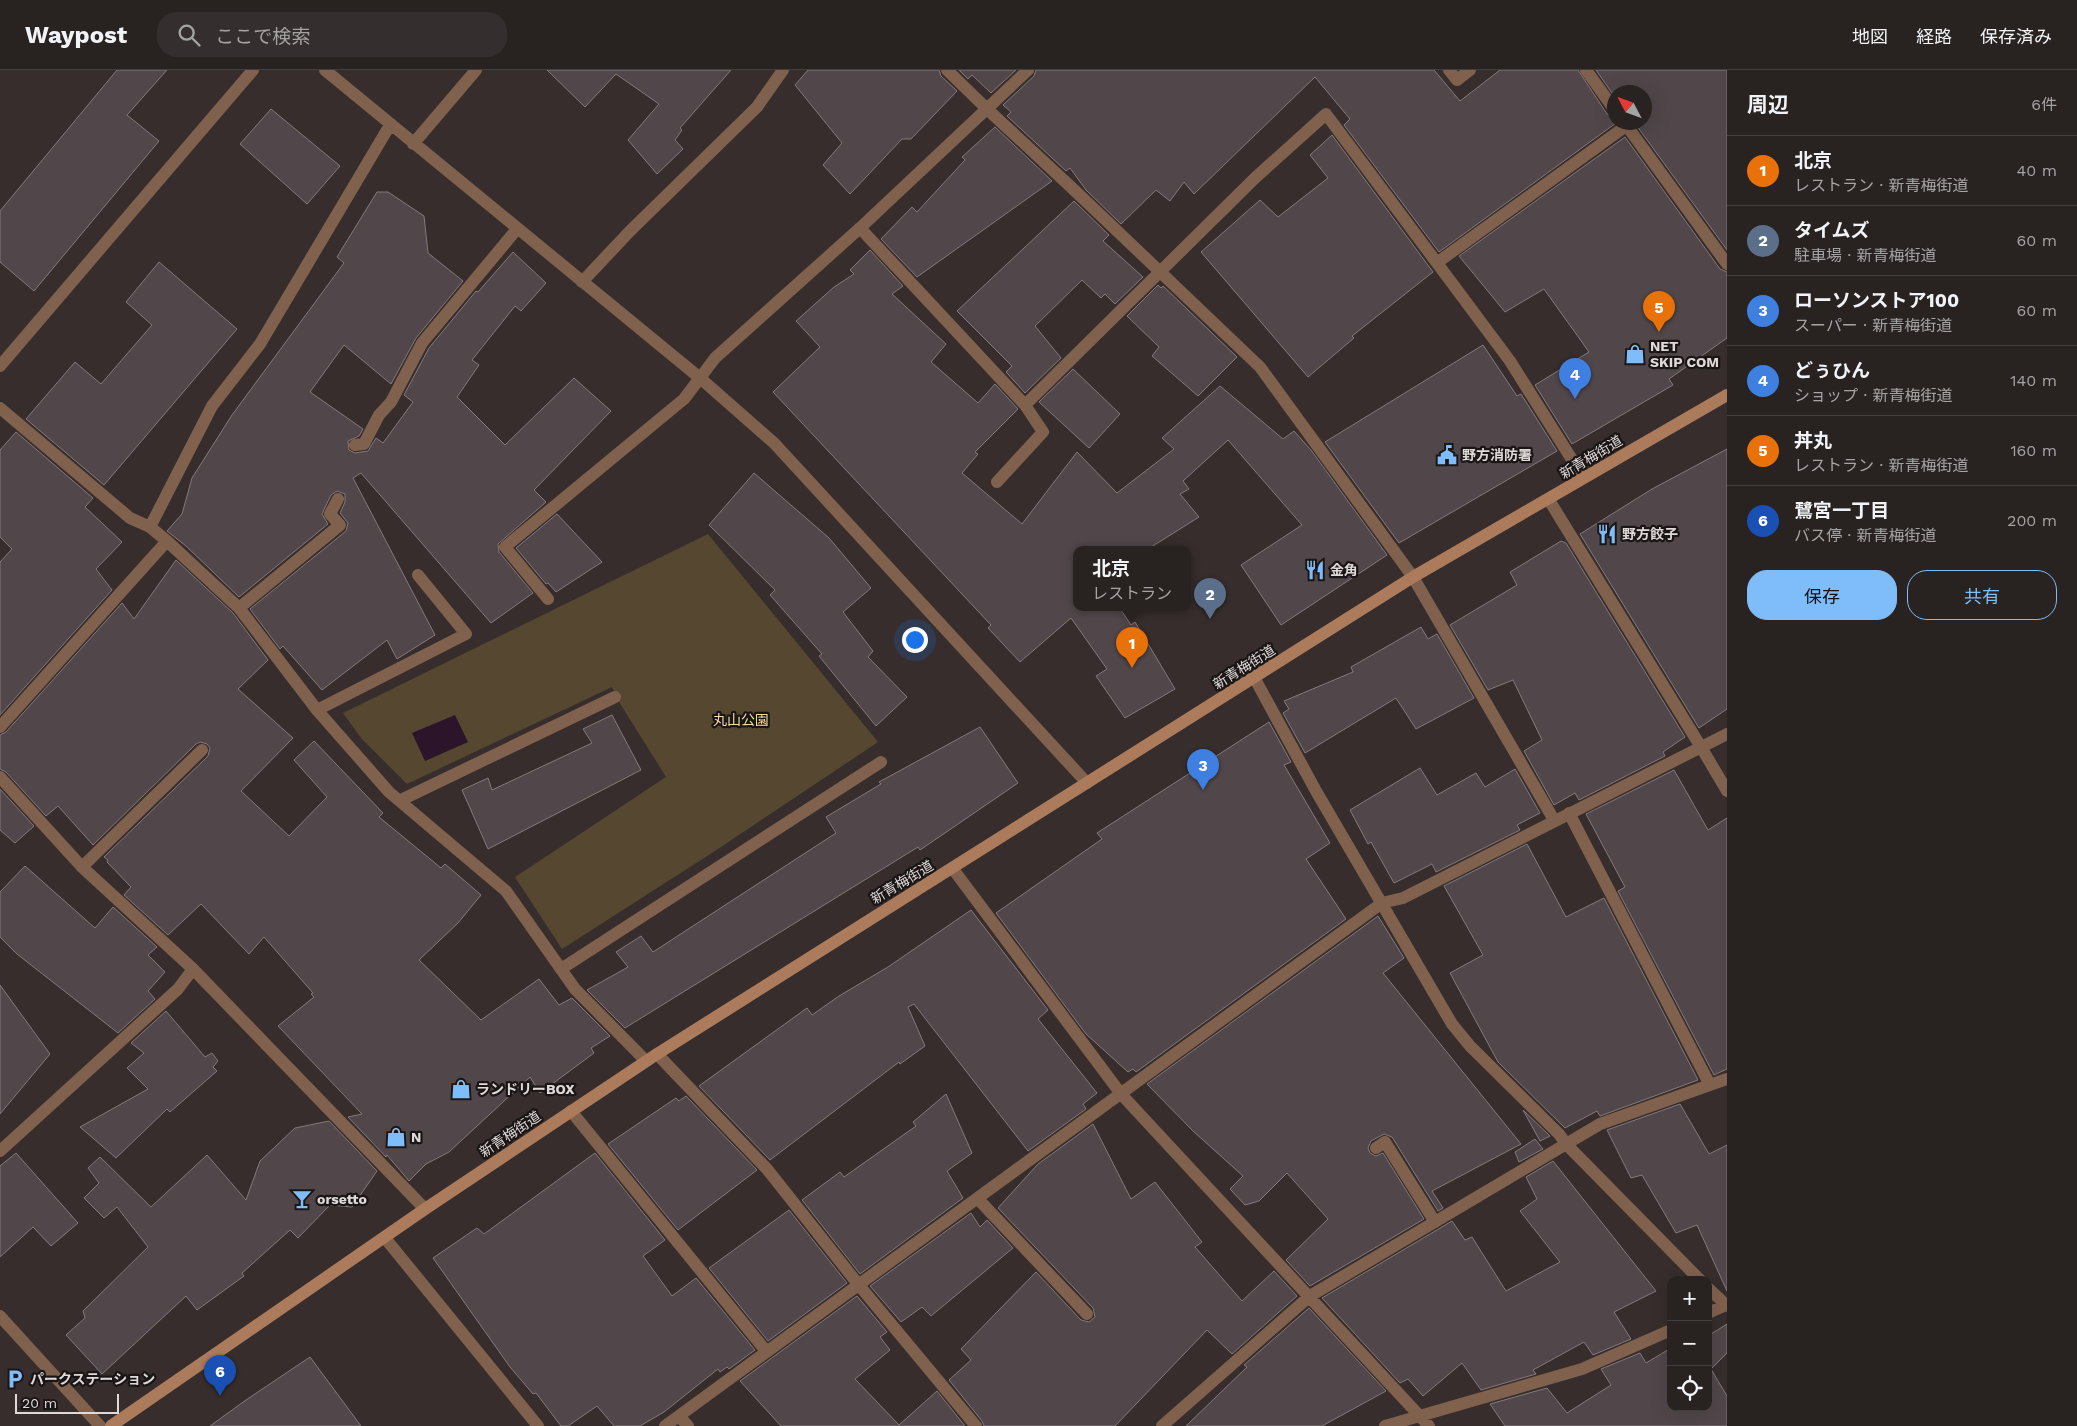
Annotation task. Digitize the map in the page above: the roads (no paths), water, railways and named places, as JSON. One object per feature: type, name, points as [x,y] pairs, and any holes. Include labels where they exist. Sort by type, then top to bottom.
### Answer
[{"type":"main road","name":"新青梅街道","points":[[111,1426],[425,1209],[651,1058],[1414,577],[1727,395]]},
{"type":"street","points":[[0,366],[252,70]]},
{"type":"street","points":[[325,70],[700,378],[774,443],[1087,783]]},
{"type":"street","points":[[413,144],[476,70]]},
{"type":"street","points":[[582,282],[630,231],[757,107],[783,70]]},
{"type":"street","points":[[947,70],[1260,367],[1414,577],[1554,820]]},
{"type":"street","points":[[548,599],[505,547],[684,399],[715,358],[860,228],[1028,70]]},
{"type":"street","points":[[1449,70],[1457,80],[1470,70]]},
{"type":"street","points":[[1586,70],[1607,99]]},
{"type":"street","points":[[1025,405],[1255,178],[1326,114],[1510,361],[1584,477]]},
{"type":"street","points":[[150,528],[212,406],[260,344],[390,125]]},
{"type":"street","points":[[1438,262],[1617,130]]},
{"type":"street","points":[[1629,130],[1727,264]]},
{"type":"street","points":[[860,228],[1025,405],[1043,432],[997,482]]},
{"type":"street","points":[[355,445],[364,444],[380,415],[390,402],[422,343],[517,229]]},
{"type":"street","points":[[0,408],[130,518],[150,528],[167,541],[239,608],[316,710],[389,792],[401,800],[506,891],[575,989],[651,1058],[767,1169],[858,1284],[976,1426]]},
{"type":"street","points":[[239,608],[340,526],[330,514],[338,499]]},
{"type":"street","points":[[1549,500],[1727,791]]},
{"type":"street","points":[[0,727],[167,541]]},
{"type":"street","points":[[316,710],[466,634],[418,575]]},
{"type":"street","points":[[1255,679],[1316,791],[1452,1024],[1470,1046],[1560,1134],[1567,1145],[1696,1276]]},
{"type":"street","points":[[401,800],[615,697]]},
{"type":"street","points":[[666,1426],[1382,903],[1403,898],[1727,734]]},
{"type":"street","points":[[82,867],[202,750]]},
{"type":"street","points":[[561,969],[881,762]]},
{"type":"street","points":[[0,777],[82,867],[193,969],[425,1209]]},
{"type":"street","points":[[1569,813],[1710,1085]]},
{"type":"street","points":[[953,869],[1121,1094],[1429,1426]]},
{"type":"street","points":[[0,1151],[178,989],[193,969]]},
{"type":"street","points":[[1162,1426],[1310,1296],[1600,1124],[1727,1079]]},
{"type":"street","points":[[571,1111],[766,1352]]},
{"type":"street","points":[[1376,1148],[1385,1142],[1435,1222]]},
{"type":"street","points":[[978,1199],[1087,1314]]},
{"type":"street","points":[[385,1238],[538,1426]]},
{"type":"street","points":[[1712,1292],[1727,1306],[1712,1312]]},
{"type":"street","points":[[0,1316],[100,1426]]},
{"type":"street","points":[[1386,1426],[1582,1369],[1667,1332]]},
{"type":"street","points":[[679,1416],[688,1426]]},
{"type":"place","name":"丼丸","points":[[1659,332]]},
{"type":"place","name":"NET SKIP COM","points":[[1635,354]]},
{"type":"place","name":"どぅひん","points":[[1575,399]]},
{"type":"place","name":"野方消防署","points":[[1447,455]]},
{"type":"place","name":"野方餃子","points":[[1607,534]]},
{"type":"place","name":"金角","points":[[1315,570]]},
{"type":"place","name":"タイムズ","points":[[1210,619]]},
{"type":"place","name":"北京","points":[[1132,668]]},
{"type":"place","name":"ローソンストア100","points":[[1203,790]]},
{"type":"place","name":"ランドリーBOX","points":[[461,1089]]},
{"type":"place","name":"N","points":[[396,1137]]},
{"type":"place","name":"orsetto","points":[[302,1199]]},
{"type":"place","name":"パークステーション","points":[[15,1379]]},
{"type":"place","name":"鷺宮一丁目","points":[[220,1396]]},
{"type":"park label","name":"丸山公園","points":[[741,720]]}]
